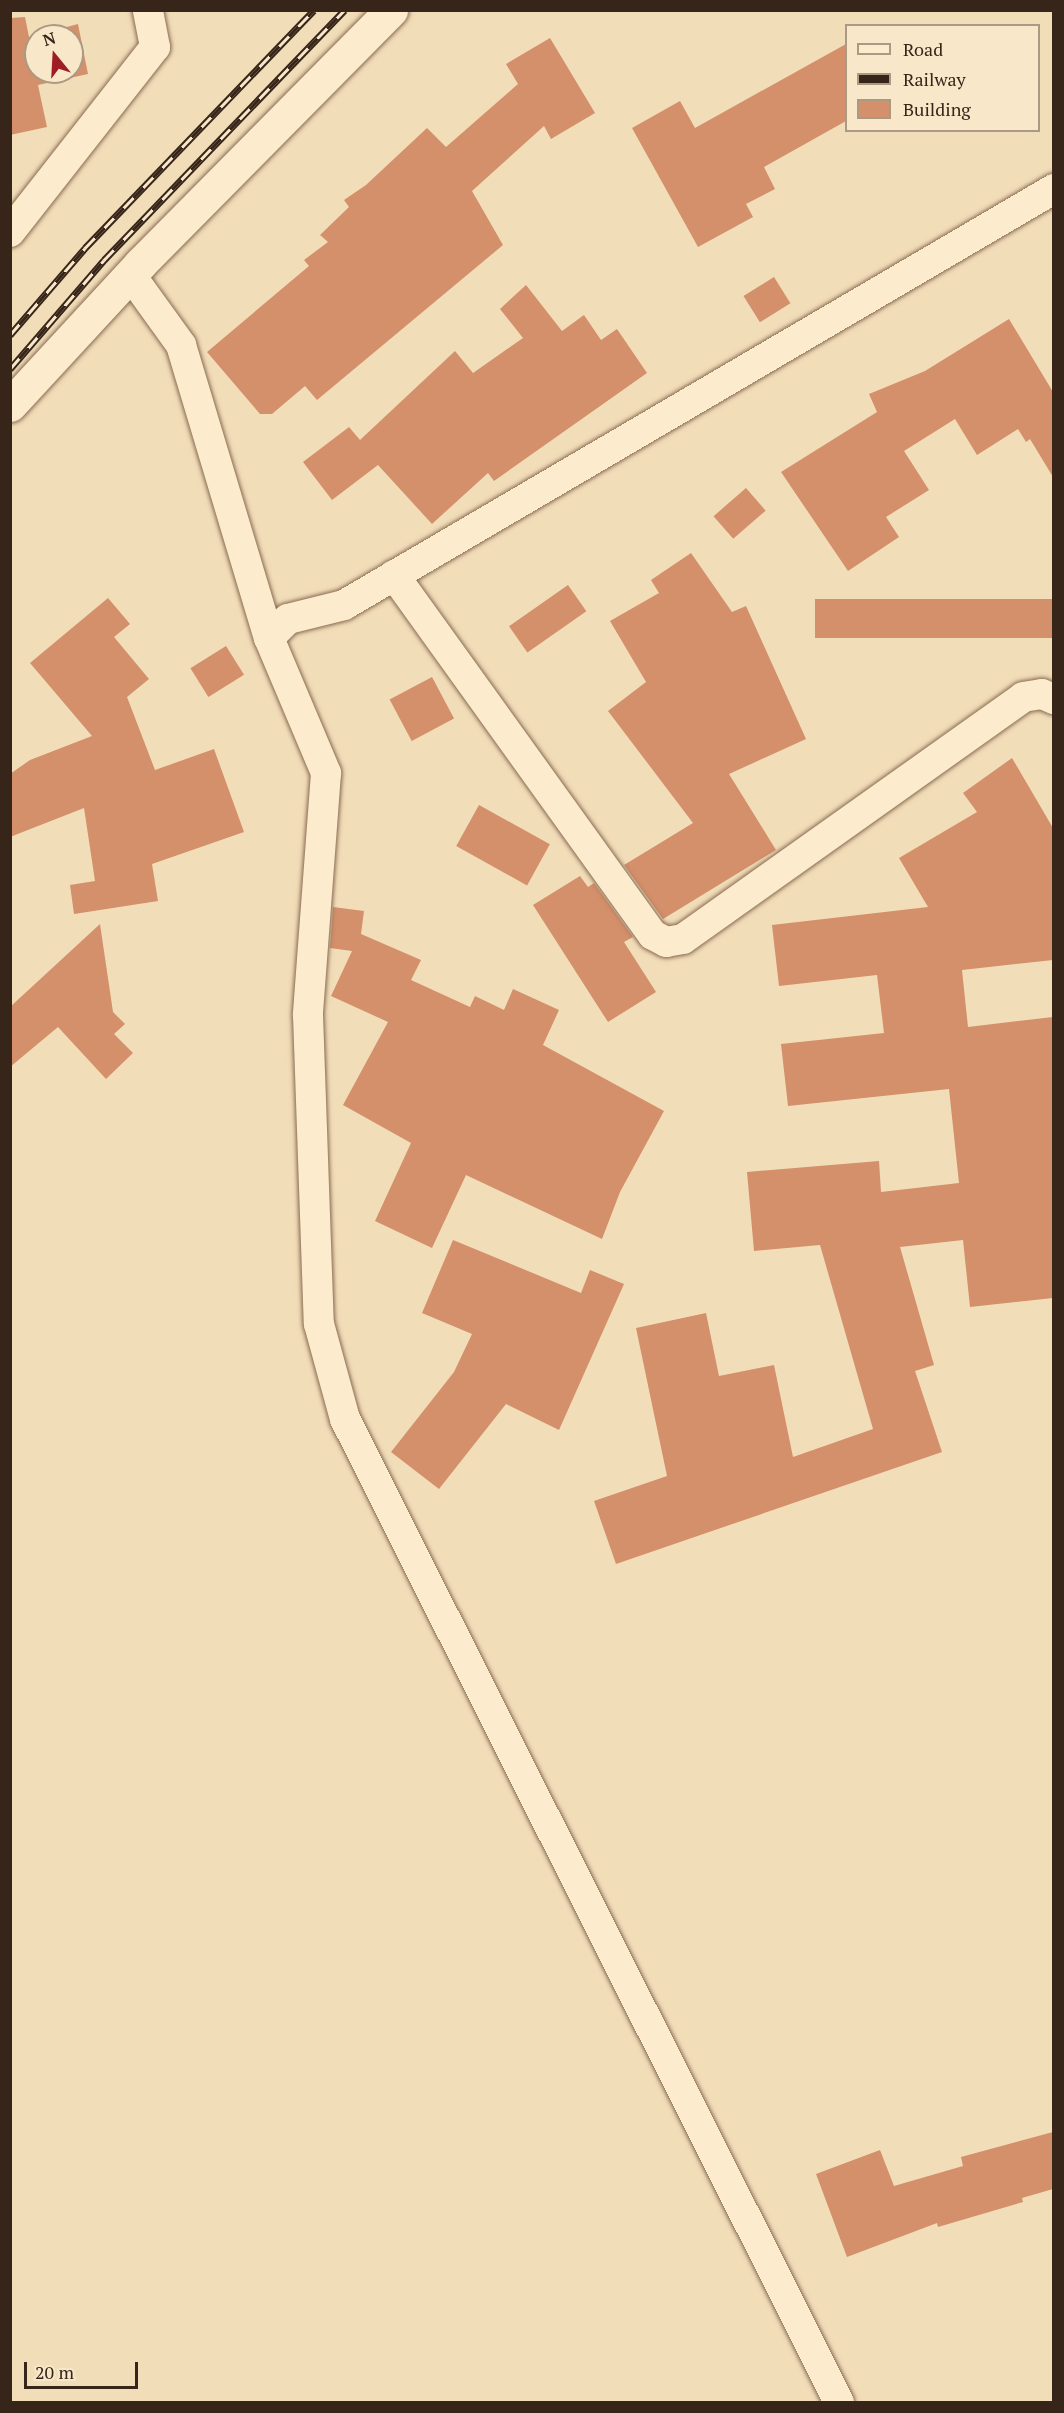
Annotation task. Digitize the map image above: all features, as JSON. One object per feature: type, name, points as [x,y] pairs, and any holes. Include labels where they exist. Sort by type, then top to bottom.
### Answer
[{"type":"main road","points":[[10,405],[132,277],[140,264],[391,10]]},
{"type":"street","points":[[10,232],[155,47],[148,10]]},
{"type":"street","points":[[269,638],[288,619],[344,605],[1053,189]]},
{"type":"street","points":[[132,277],[181,345],[269,638],[326,773],[308,1016],[319,1324],[345,1419],[839,2403]]},
{"type":"street","points":[[394,575],[653,935],[666,942],[683,939],[1023,697],[1042,694],[1053,699]]},
{"type":"building","points":[[25,17],[24,84],[43,84],[38,85],[47,127],[10,135],[10,18]]},
{"type":"building","points":[[550,38],[595,113],[551,139],[544,126],[472,191],[503,245],[317,400],[305,386],[272,414],[260,414],[207,352],[309,266],[304,260],[328,242],[320,235],[349,207],[344,200],[366,185],[427,128],[446,147],[518,84],[506,64]]},
{"type":"building","points":[[845,45],[845,122],[764,167],[775,189],[746,204],[753,217],[698,247],[632,128],[680,101],[695,128]]},
{"type":"building","points":[[84,54],[88,74],[84,75]]},
{"type":"building","points":[[774,277],[790,303],[760,322],[743,296]]},
{"type":"building","points":[[526,285],[562,331],[584,315],[601,340],[617,329],[647,373],[494,481],[488,473],[432,524],[378,465],[332,500],[303,462],[349,427],[360,440],[455,351],[473,373],[523,338],[500,309]]},
{"type":"building","points":[[1009,319],[1053,392],[1053,477],[1030,439],[1026,442],[1018,429],[977,455],[955,419],[904,451],[929,490],[886,517],[899,537],[848,571],[781,472],[877,412],[869,394],[925,371]]},
{"type":"building","points":[[746,488],[766,511],[733,539],[714,516]]},
{"type":"building","points":[[691,553],[732,612],[746,606],[806,739],[729,774],[776,850],[663,919],[624,865],[693,823],[608,711],[646,682],[610,621],[659,593],[651,580]]},
{"type":"building","points":[[568,585],[586,611],[527,653],[509,626]]},
{"type":"building","points":[[108,598],[130,624],[114,637],[149,679],[127,697],[155,770],[214,749],[244,832],[152,864],[158,901],[74,914],[70,885],[95,881],[84,808],[10,837],[10,774],[30,760],[92,736],[30,663]]},
{"type":"building","points":[[815,599],[1053,599],[1053,638],[815,638]]},
{"type":"building","points":[[226,646],[244,675],[208,697],[190,668]]},
{"type":"building","points":[[432,677],[454,718],[412,741],[390,700]]},
{"type":"building","points":[[1012,758],[1053,828],[1053,960],[962,970],[968,1027],[1053,1017],[1053,1298],[970,1307],[963,1240],[900,1247],[934,1365],[915,1371],[942,1452],[616,1564],[594,1501],[667,1476],[636,1328],[706,1313],[719,1376],[774,1365],[793,1457],[873,1429],[820,1245],[754,1251],[747,1172],[879,1161],[881,1192],[959,1183],[949,1089],[788,1106],[781,1044],[884,1033],[877,975],[779,986],[772,925],[928,907],[899,858],[977,812],[963,793]]},
{"type":"building","points":[[479,805],[550,844],[527,885],[456,846]]},
{"type":"building","points":[[580,876],[588,887],[594,883],[633,937],[624,942],[656,992],[608,1022],[533,905]]},
{"type":"building","points":[[333,907],[364,911],[361,934],[421,960],[411,980],[470,1007],[475,996],[504,1010],[513,989],[559,1010],[543,1045],[664,1111],[620,1192],[602,1239],[466,1175],[432,1248],[375,1221],[411,1143],[343,1105],[388,1022],[331,996],[352,951],[330,948]]},
{"type":"building","points":[[100,924],[113,1012],[125,1024],[114,1034],[133,1053],[106,1079],[58,1027],[10,1067],[10,1007]]},
{"type":"building","points":[[453,1240],[581,1293],[590,1270],[624,1284],[559,1430],[506,1404],[439,1489],[391,1452],[454,1372],[472,1334],[422,1313]]},
{"type":"building","points":[[1053,2132],[1053,2189],[1022,2198],[1023,2202],[938,2227],[937,2223],[847,2257],[816,2174],[880,2150],[894,2186],[963,2166],[961,2157]]},
{"type":"railway","points":[[10,335],[85,248],[314,10]]},
{"type":"railway","points":[[10,369],[104,260],[345,10]]}]
